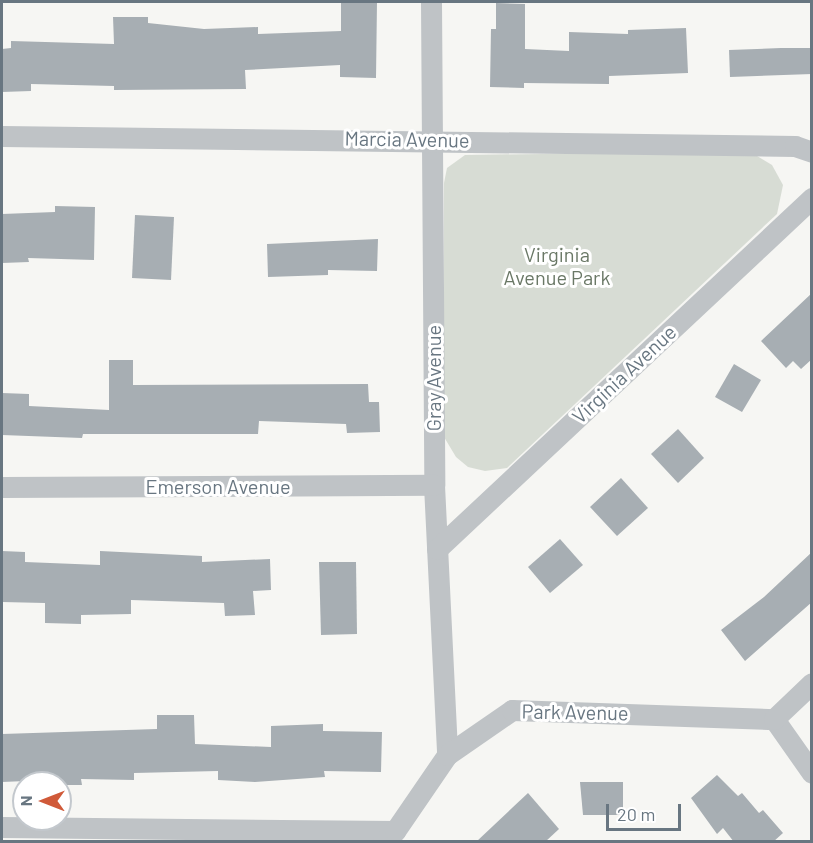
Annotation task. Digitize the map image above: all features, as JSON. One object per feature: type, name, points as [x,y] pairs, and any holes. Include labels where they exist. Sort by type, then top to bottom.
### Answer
[{"type":"street","name":"Gray Avenue","points":[[431,2],[434,485],[447,755]]},
{"type":"street","name":"Marcia Avenue","points":[[2,136],[431,139],[795,146],[812,152]]},
{"type":"street","name":"Virginia Avenue","points":[[437,549],[812,198]]},
{"type":"street","name":"Emerson Avenue","points":[[2,487],[434,485]]},
{"type":"street","points":[[812,683],[774,719],[812,773]]},
{"type":"street","name":"Park Avenue","points":[[389,836],[447,755],[512,710],[774,719]]},
{"type":"street","points":[[2,827],[389,836]]},
{"type":"green space","name":"Virginia Avenue Park","points":[[749,151],[772,165],[783,185],[777,214],[507,468],[485,471],[468,467],[456,457],[444,437],[444,183],[447,168],[465,155]]},
{"type":"building","points":[[341,2],[377,2],[376,78],[340,77],[340,65],[245,70],[246,89],[114,90],[114,86],[31,84],[31,91],[2,92],[2,49],[11,48],[11,41],[114,44],[113,17],[148,17],[148,23],[204,29],[258,27],[258,34],[341,31]]},
{"type":"building","points":[[496,3],[525,4],[525,49],[569,51],[569,32],[628,34],[628,30],[686,28],[688,73],[609,76],[609,84],[524,83],[524,88],[490,87],[491,29],[496,29]]},
{"type":"building","points":[[812,48],[812,74],[730,77],[729,50]]},
{"type":"building","points":[[55,206],[95,207],[94,260],[28,258],[29,262],[2,263],[2,214],[55,212]]},
{"type":"building","points":[[135,215],[174,217],[171,280],[132,278]]},
{"type":"building","points":[[378,239],[377,271],[328,270],[328,275],[268,277],[267,244]]},
{"type":"building","points":[[812,293],[812,359],[801,369],[793,361],[786,368],[761,341]]},
{"type":"building","points":[[109,360],[133,360],[133,385],[368,384],[369,402],[379,402],[380,432],[347,433],[346,424],[259,421],[258,434],[83,434],[82,438],[2,435],[2,393],[29,394],[29,406],[109,410]]},
{"type":"building","points":[[734,364],[761,380],[742,412],[715,397]]},
{"type":"building","points":[[678,429],[704,458],[678,483],[651,454]]},
{"type":"building","points":[[621,478],[648,508],[617,536],[590,507]]},
{"type":"building","points":[[560,539],[583,565],[550,593],[528,567]]},
{"type":"building","points":[[2,551],[25,552],[25,562],[100,565],[100,551],[202,556],[202,562],[270,559],[271,590],[253,591],[255,615],[225,616],[224,603],[131,600],[131,614],[81,615],[81,624],[45,623],[45,603],[2,602]]},
{"type":"building","points":[[812,552],[812,602],[745,661],[721,630],[764,597]]},
{"type":"building","points":[[319,562],[356,562],[357,634],[321,635]]},
{"type":"building","points":[[157,715],[194,715],[195,744],[271,747],[271,726],[323,724],[323,731],[382,732],[381,772],[324,771],[325,777],[255,782],[218,780],[218,771],[134,773],[134,780],[81,779],[82,785],[72,785],[72,771],[12,771],[12,782],[2,782],[2,734],[157,729]]},
{"type":"building","points":[[717,775],[738,796],[742,793],[759,813],[763,810],[783,833],[773,842],[734,842],[723,828],[717,834],[691,798]]},
{"type":"building","points":[[580,782],[623,782],[623,815],[583,815]]},
{"type":"building","points":[[528,793],[559,829],[545,842],[476,842]]}]
